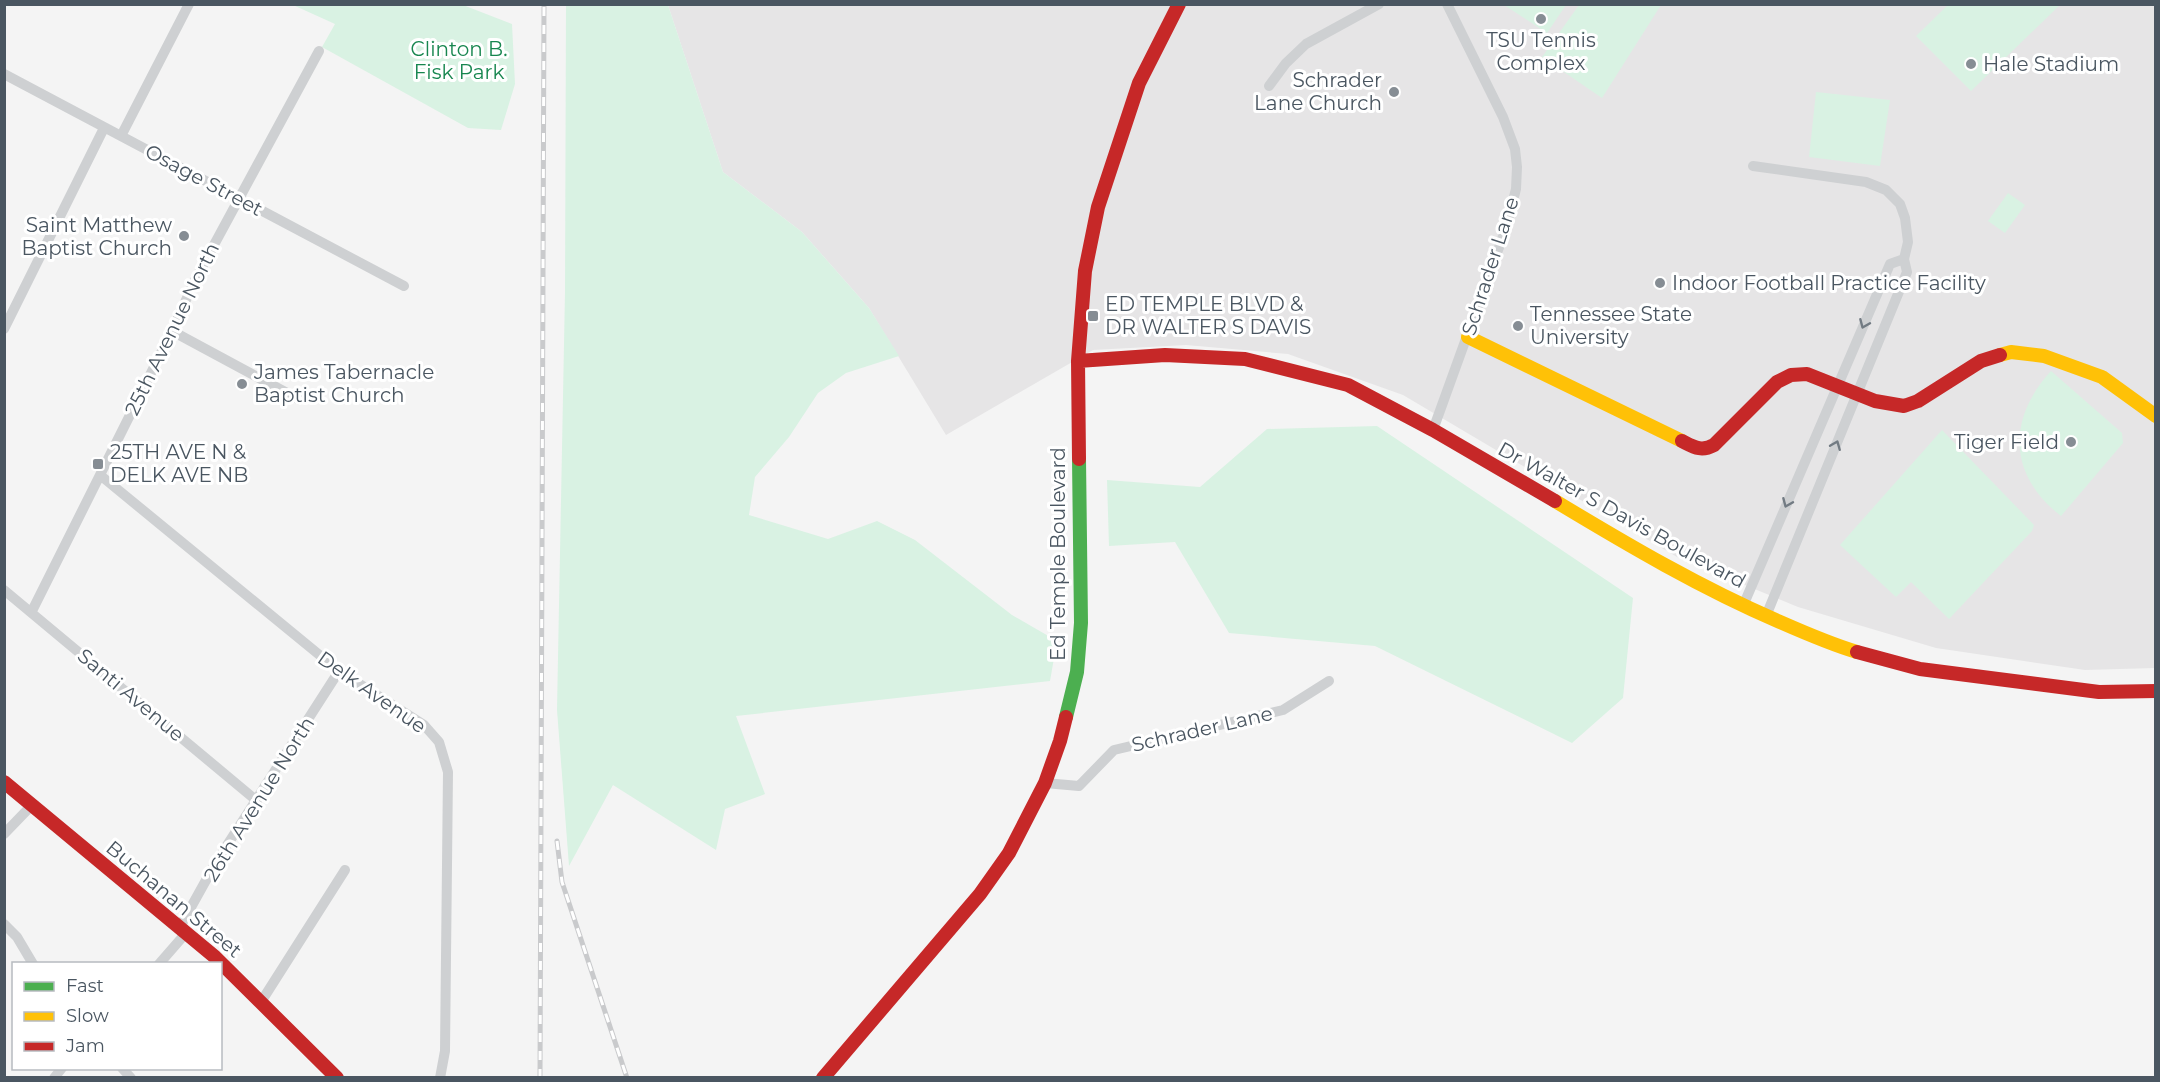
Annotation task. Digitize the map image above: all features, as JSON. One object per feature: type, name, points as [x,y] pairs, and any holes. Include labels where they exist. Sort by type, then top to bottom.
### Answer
[{"type":"main road","name":"Ed Temple Boulevard","points":[[824,1077],[980,894],[1009,853],[1045,783],[1060,741],[1077,672],[1080,633],[1078,361],[1085,271],[1098,207],[1125,121],[1139,83],[1179,4]]},
{"type":"main road","points":[[1468,338],[1699,450],[1714,445],[1777,382],[1787,376],[1801,373],[1884,404],[1910,404],[1981,362],[2003,353],[2017,352],[2057,359],[2102,377],[2156,416]]},
{"type":"main road","name":"Dr Walter S Davis Boulevard","points":[[1078,361],[1165,355],[1245,359],[1347,385],[1433,430],[1663,565],[1743,606],[1833,645],[1920,669],[2099,692],[2156,691]]},
{"type":"main road","name":"Buchanan Street","points":[[4,782],[220,962]]},
{"type":"main road","name":"Buchanan Street","points":[[222,964],[337,1077]]},
{"type":"street","points":[[121,136],[189,4]]},
{"type":"street","points":[[1269,86],[1290,59],[1306,44],[1379,4]]},
{"type":"street","name":"Schrader Lane","points":[[1433,430],[1506,228],[1516,189],[1517,167],[1515,149],[1503,117],[1447,4]]},
{"type":"street","name":"25th Avenue North","points":[[32,611],[172,331],[195,280],[319,51]]},
{"type":"street","name":"Osage Street","points":[[4,74],[404,286]]},
{"type":"street","points":[[4,329],[104,128]]},
{"type":"street","points":[[1753,166],[1866,182],[1886,190],[1900,204],[1905,218],[1908,242],[1904,260],[1907,272],[1766,616]]},
{"type":"street","points":[[1743,606],[1890,264],[1904,260]]},
{"type":"street","points":[[172,331],[300,400]]},
{"type":"street","name":"Delk Avenue","points":[[100,475],[339,671],[424,725],[439,742],[448,772],[446,1040],[440,1077]]},
{"type":"street","name":"Santi Avenue","points":[[4,590],[32,611],[125,692],[257,801]]},
{"type":"street","name":"26th Avenue North","points":[[160,962],[183,930],[215,864],[339,671]]},
{"type":"street","name":"Schrader Lane","points":[[1045,783],[1079,786],[1114,750],[1284,710],[1329,681]]},
{"type":"street","points":[[4,834],[32,805]]},
{"type":"street","points":[[261,1002],[345,870]]},
{"type":"street","points":[[4,924],[17,938],[32,962]]},
{"type":"shaded area","name":"Tennessee State University","points":[[668,5],[2155,5],[2155,668],[2085,670],[1936,648],[1798,607],[1677,557],[1403,395],[1288,354],[1186,345],[1093,350],[946,435],[869,308],[802,232],[723,172]]},
{"type":"green space","name":"Clinton B. Fisk Park","points":[[293,5],[463,5],[512,24],[515,84],[501,130],[468,128],[322,47],[335,24]]},
{"type":"green space","points":[[566,5],[668,5],[723,172],[802,232],[869,308],[899,356],[846,373],[818,393],[789,437],[755,477],[749,515],[828,539],[877,521],[915,540],[1012,615],[1057,641],[1050,681],[736,716],[765,794],[725,809],[716,850],[613,785],[569,866],[557,710],[565,292]]},
{"type":"green space","name":"TSU Tennis Complex","points":[[1504,5],[1566,5],[1547,33]]},
{"type":"green space","points":[[1579,5],[1661,5],[1602,98],[1542,57]]},
{"type":"green space","name":"Hale Stadium","points":[[1948,5],[2060,5],[1971,91],[1916,36]]},
{"type":"green space","points":[[1816,92],[1890,100],[1880,166],[1809,157]]},
{"type":"green space","points":[[2008,193],[2025,205],[2005,233],[1988,221]]},
{"type":"green space","name":"Tiger Field","points":[[2051,371],[2122,433],[2123,443],[2061,516],[2044,500],[2031,483],[2023,465],[2020,446],[2021,427],[2027,408],[2037,389]]},
{"type":"green space","points":[[1377,426],[1633,598],[1623,698],[1572,743],[1375,646],[1229,633],[1175,542],[1109,546],[1107,480],[1200,487],[1267,429]]},
{"type":"green space","points":[[1942,430],[2034,525],[2032,531],[1949,619],[1911,582],[1896,597],[1840,545]]},
{"type":"railway","points":[[540,1078],[544,4]]},
{"type":"railway","points":[[557,841],[562,882],[627,1078]]},
{"type":"traffic: fast","points":[[1066,717],[1077,672],[1081,623],[1079,459]]},
{"type":"traffic: slow","points":[[1468,337],[1682,441]]},
{"type":"traffic: slow","points":[[2000,355],[2011,352],[2044,356],[2102,377],[2156,416]]},
{"type":"traffic: slow","points":[[1555,501],[1637,550],[1722,595],[1808,634],[1857,652]]},
{"type":"traffic: jam","points":[[1079,459],[1078,361],[1085,271],[1098,207],[1139,83],[1179,4]]},
{"type":"traffic: jam","points":[[1078,361],[1165,355],[1245,359],[1348,385],[1433,430],[1555,501]]},
{"type":"traffic: jam","points":[[1682,441],[1701,448],[1714,445],[1777,382],[1791,375],[1807,374],[1875,401],[1904,406],[1918,401],[1981,361],[2000,355]]},
{"type":"traffic: jam","points":[[1857,652],[1920,669],[2099,692],[2156,691]]},
{"type":"traffic: jam","points":[[823,1078],[980,894],[1009,853],[1045,783],[1066,717]]},
{"type":"traffic: jam","points":[[4,782],[220,962]]},
{"type":"traffic: jam","points":[[222,964],[337,1078]]},
{"type":"place","name":"TSU Tennis Complex","points":[[1541,19]]},
{"type":"place","name":"Hale Stadium","points":[[1971,64]]},
{"type":"place","name":"Schrader Lane Church","points":[[1394,92]]},
{"type":"place","name":"Saint Matthew Baptist Church","points":[[184,236]]},
{"type":"place","name":"Indoor Football Practice Facility","points":[[1660,283]]},
{"type":"place","name":"ED TEMPLE BLVD & DR WALTER S DAVIS","points":[[1093,316]]},
{"type":"place","name":"Tennessee State University","points":[[1518,326]]},
{"type":"place","name":"James Tabernacle Baptist Church","points":[[242,384]]},
{"type":"place","name":"Tiger Field","points":[[2071,442]]},
{"type":"place","name":"25TH AVE N & DELK AVE NB","points":[[98,464]]}]
